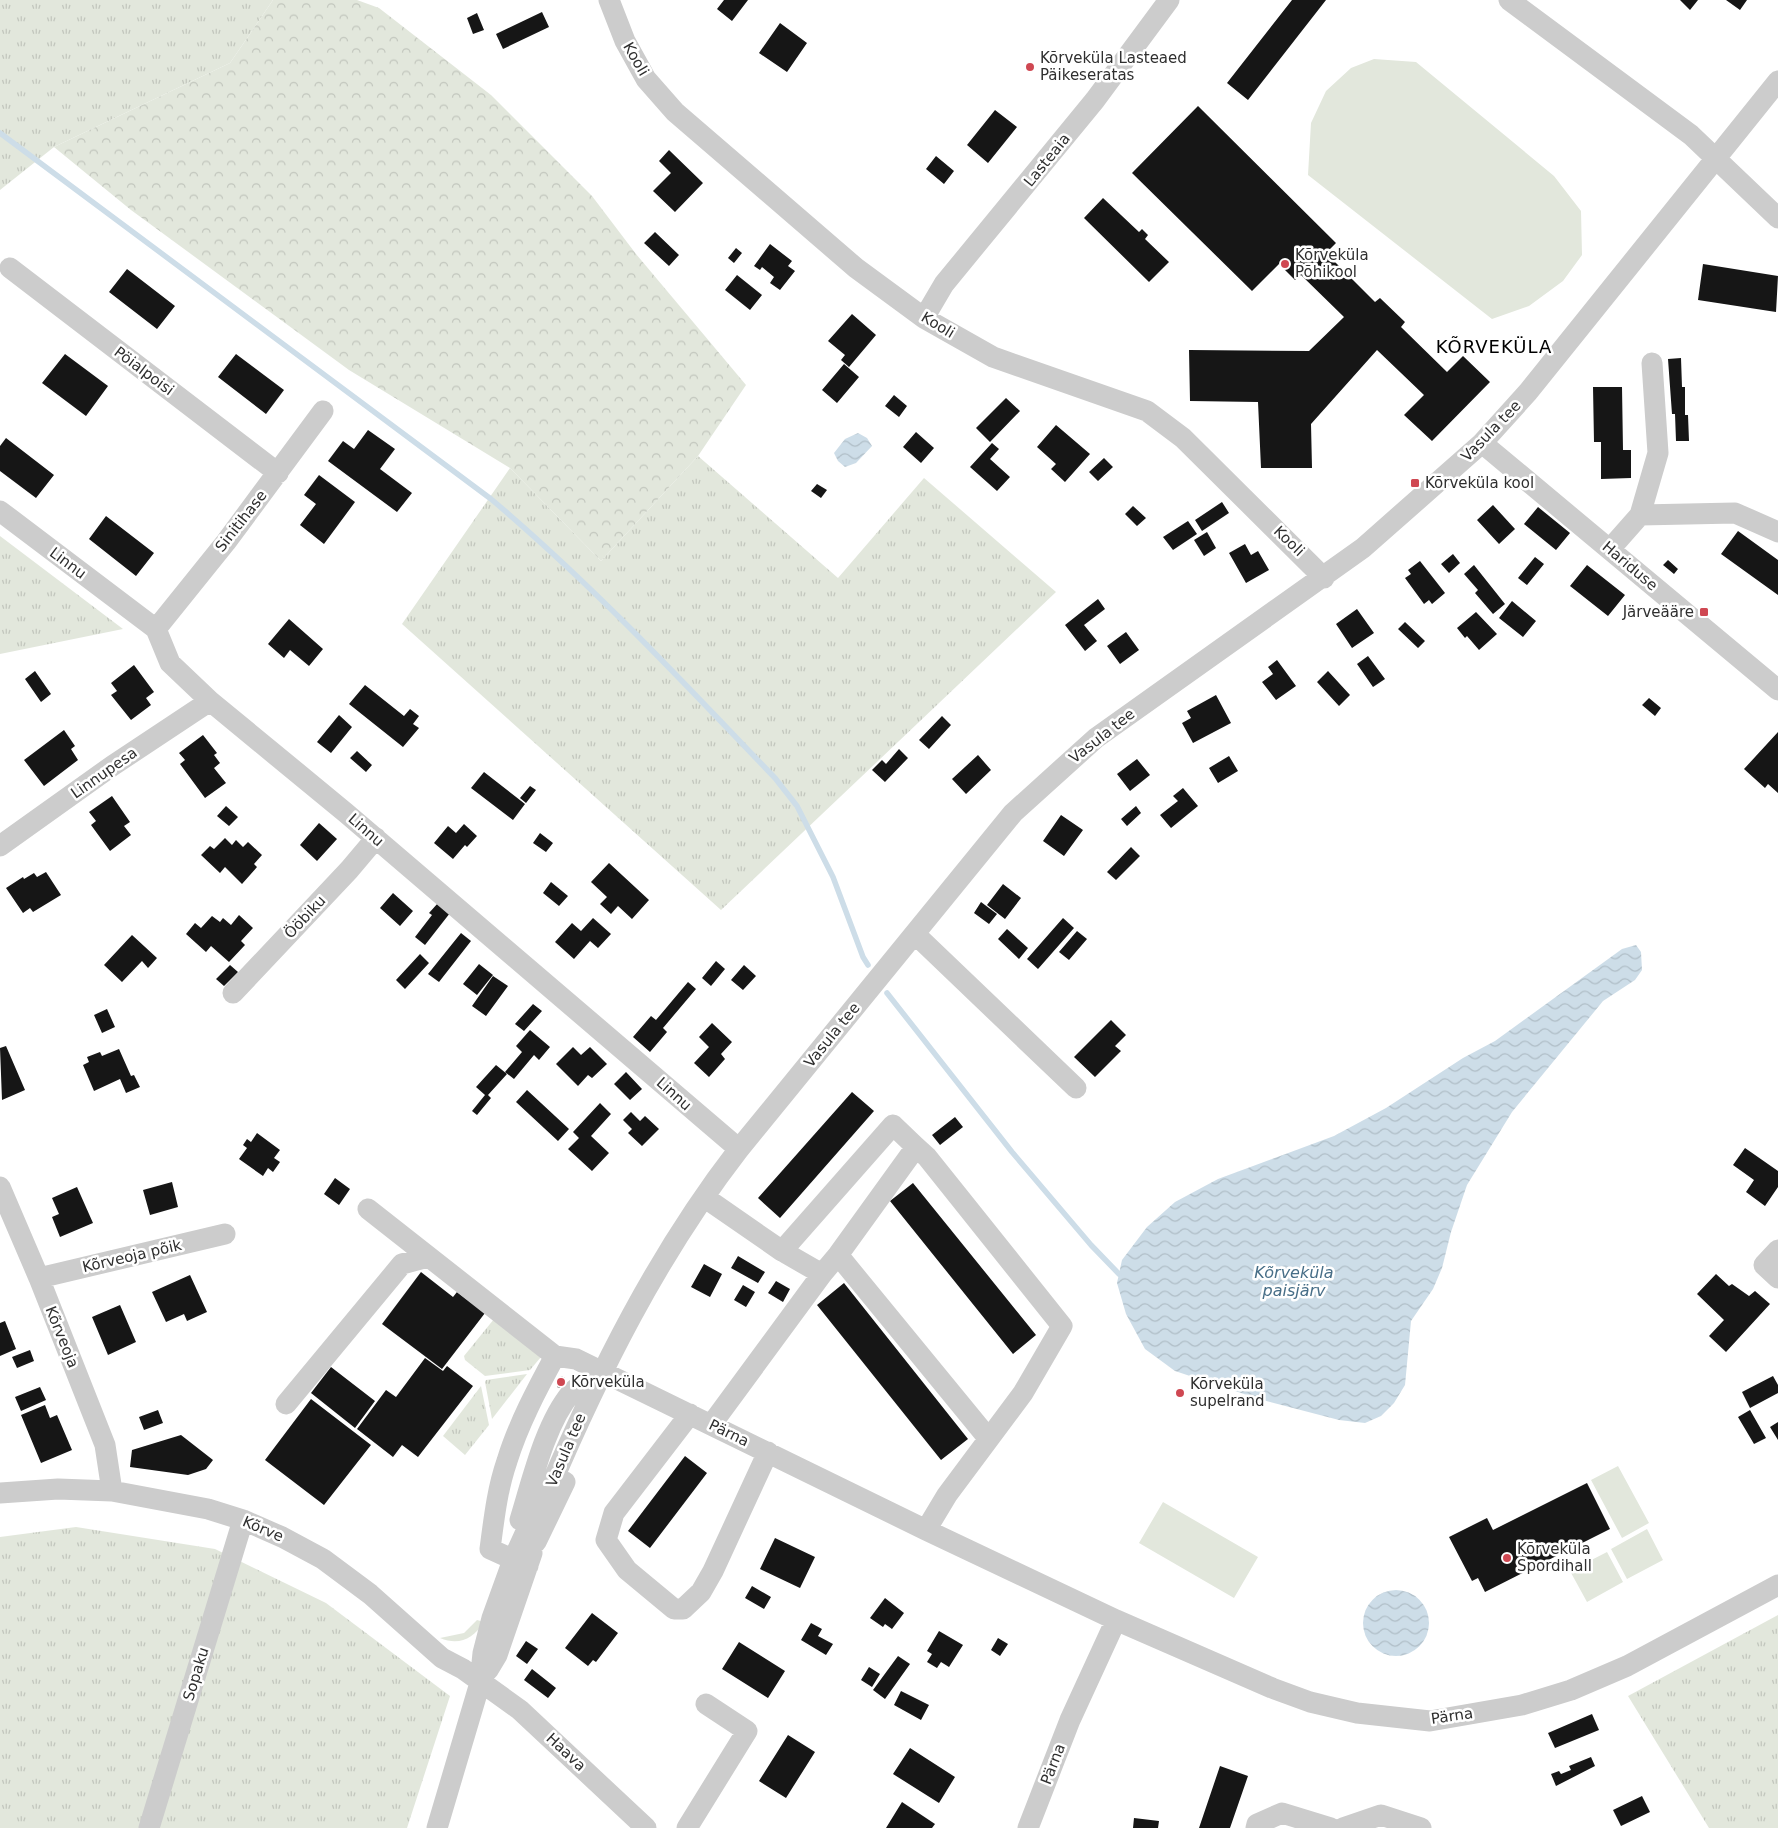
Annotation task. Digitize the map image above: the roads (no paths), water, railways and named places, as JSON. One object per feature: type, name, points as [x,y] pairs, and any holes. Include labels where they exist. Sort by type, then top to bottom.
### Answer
[{"type":"street","name":"Lasteaia","points":[[924,318],[944,284],[1095,100],[1170,0]]},
{"type":"street","points":[[1509,0],[1684,130],[1778,218]]},
{"type":"street","name":"Kooli","points":[[616,5],[646,79],[675,112],[856,268],[924,318],[993,357],[1147,411],[1183,438],[1324,578]]},
{"type":"street","name":"Vasula tee","points":[[437,1828],[480,1683],[483,1654],[520,1563],[539,1503],[547,1494],[601,1370],[633,1311],[704,1197],[739,1149],[1013,814],[1089,744],[1324,578],[1378,535],[1482,443],[1587,319],[1778,81]]},
{"type":"street","name":"Pöialpoisi","points":[[10,268],[278,473]]},
{"type":"street","points":[[1610,549],[1640,515],[1658,453],[1652,363]]},
{"type":"street","name":"Sinitihase","points":[[156,628],[278,473],[323,411]]},
{"type":"street","name":"Hariduse","points":[[1482,443],[1778,690]]},
{"type":"street","name":"Linnu","points":[[0,511],[156,628],[170,664],[210,701],[376,838],[739,1149]]},
{"type":"street","points":[[1640,515],[1736,513],[1778,532]]},
{"type":"street","name":"Linnupesa","points":[[0,846],[112,766],[210,701]]},
{"type":"street","name":"Ööbiku","points":[[233,993],[349,870],[376,838]]},
{"type":"street","points":[[915,934],[1076,1088]]},
{"type":"street","points":[[782,1251],[893,1125],[927,1157],[1062,1326],[1023,1394],[988,1438],[947,1495],[926,1530]]},
{"type":"street","points":[[711,1424],[838,1255],[916,1146]]},
{"type":"street","name":"Kõrveoja","points":[[0,1187],[39,1278],[105,1445],[112,1492]]},
{"type":"street","points":[[704,1197],[782,1251],[822,1274]]},
{"type":"street","name":"Pärna","points":[[368,1209],[555,1356],[576,1359],[601,1370],[926,1530],[1116,1620],[1272,1688],[1310,1702],[1357,1713],[1430,1721],[1522,1705],[1571,1690],[1627,1666],[1778,1585]]},
{"type":"street","name":"Kõrveoja põik","points":[[39,1278],[225,1234]]},
{"type":"street","points":[[1778,1250],[1764,1265],[1778,1278]]},
{"type":"street","points":[[838,1255],[988,1438]]},
{"type":"street","points":[[286,1404],[402,1264],[428,1257]]},
{"type":"street","points":[[520,1563],[490,1549],[496,1504],[507,1460],[538,1389],[555,1356]]},
{"type":"street","points":[[520,1563],[514,1540],[557,1416],[573,1392],[601,1370]]},
{"type":"street","points":[[690,1414],[614,1513],[606,1540],[627,1570],[674,1609],[683,1609],[705,1585],[768,1452]]},
{"type":"street","points":[[536,1542],[574,1464],[570,1439]]},
{"type":"street","name":"Kõrve","points":[[0,1493],[58,1489],[112,1492],[208,1509],[243,1520],[282,1537],[323,1559],[370,1594],[442,1658],[463,1669],[480,1683]]},
{"type":"street","name":"Vasula tee","points":[[520,1563],[536,1542],[548,1508],[547,1494]]},
{"type":"street","name":"Sopaku","points":[[149,1828],[243,1520]]},
{"type":"street","name":"Pärna","points":[[1028,1828],[1070,1720],[1116,1620]]},
{"type":"street","name":"Haava","points":[[480,1683],[520,1710],[646,1828]]},
{"type":"street","points":[[687,1828],[747,1730],[706,1704]]},
{"type":"street","points":[[1256,1828],[1258,1824],[1282,1813],[1331,1828]]},
{"type":"street","points":[[1344,1828],[1381,1814],[1422,1828]]},
{"type":"water","points":[[858,433],[867,438],[872,446],[856,463],[845,467],[838,461],[834,453],[845,439]]},
{"type":"water","name":"Kõrveküla paisjärv","points":[[1636,945],[1641,952],[1642,970],[1635,980],[1603,1001],[1512,1112],[1467,1185],[1451,1232],[1442,1268],[1433,1289],[1411,1321],[1405,1385],[1394,1403],[1381,1416],[1365,1423],[1339,1420],[1259,1399],[1175,1371],[1145,1349],[1126,1314],[1117,1283],[1122,1260],[1147,1227],[1175,1202],[1218,1179],[1334,1136],[1386,1108],[1463,1058],[1495,1041],[1622,949]]},
{"type":"water","points":[[1396,1590],[1408,1593],[1419,1600],[1426,1611],[1429,1623],[1426,1635],[1419,1646],[1408,1653],[1396,1656],[1384,1653],[1373,1646],[1366,1635],[1363,1623],[1366,1611],[1373,1600],[1384,1593]]},
{"type":"waterway","points":[[0,133],[491,499],[565,565],[672,670],[775,778],[797,806],[833,877],[863,957],[868,965]]},
{"type":"waterway","points":[[887,993],[1012,1152],[1091,1245],[1119,1274]]},
{"type":"place","name":"Kõrveküla Lasteaed Päikeseratas","points":[[1030,67]]},
{"type":"place","name":"Kõrveküla Põhikool","points":[[1285,264]]},
{"type":"place","name":"Kõrveküla kool","points":[[1415,483]]},
{"type":"place","name":"Järveääre","points":[[1704,612]]},
{"type":"place","name":"Kõrveküla","points":[[561,1382]]},
{"type":"place","name":"Kõrveküla supelrand","points":[[1180,1393]]},
{"type":"place","name":"Kõrveküla Spordihall","points":[[1507,1558]]},
{"type":"district","name":"KÕRVEKÜLA","points":[[1494,347]]}]
